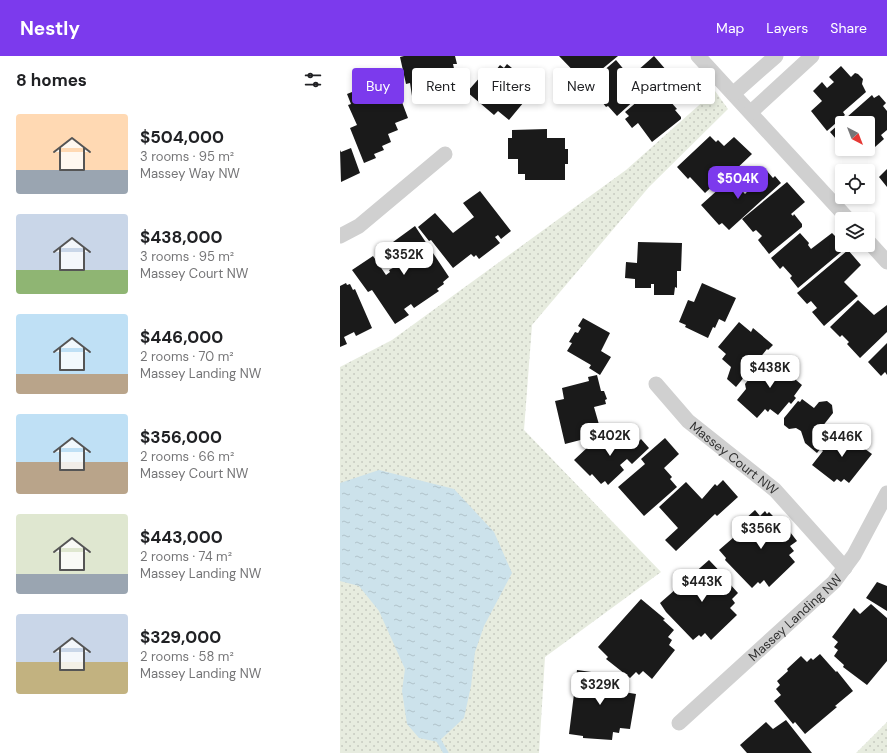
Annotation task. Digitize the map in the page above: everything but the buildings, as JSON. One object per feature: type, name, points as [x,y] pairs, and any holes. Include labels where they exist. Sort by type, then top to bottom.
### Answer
[{"type":"street","points":[[698,56],[734,93],[842,212]]},
{"type":"street","points":[[734,93],[776,56]]},
{"type":"street","points":[[751,112],[812,56]]},
{"type":"street","points":[[340,236],[358,226],[445,154]]},
{"type":"street","points":[[875,249],[887,262]]},
{"type":"street","name":"Massey Court NW","points":[[656,384],[688,421],[775,490],[845,568]]},
{"type":"street","name":"Massey Landing NW","points":[[679,723],[823,592],[845,568],[887,493]]},
{"type":"shaded area","points":[[715,91],[728,109],[649,187],[532,325],[524,430],[661,572],[545,657],[539,753],[340,753],[340,367],[392,340],[626,170],[700,104],[715,104]]},
{"type":"shaded area","points":[[887,722],[887,753],[856,753]]},
{"type":"water","points":[[379,470],[454,489],[494,532],[512,573],[484,626],[475,652],[471,686],[464,718],[438,742],[419,738],[407,724],[402,691],[405,669],[379,611],[359,586],[340,581],[340,483]]},
{"type":"waterway","points":[[439,741],[446,753]]}]
